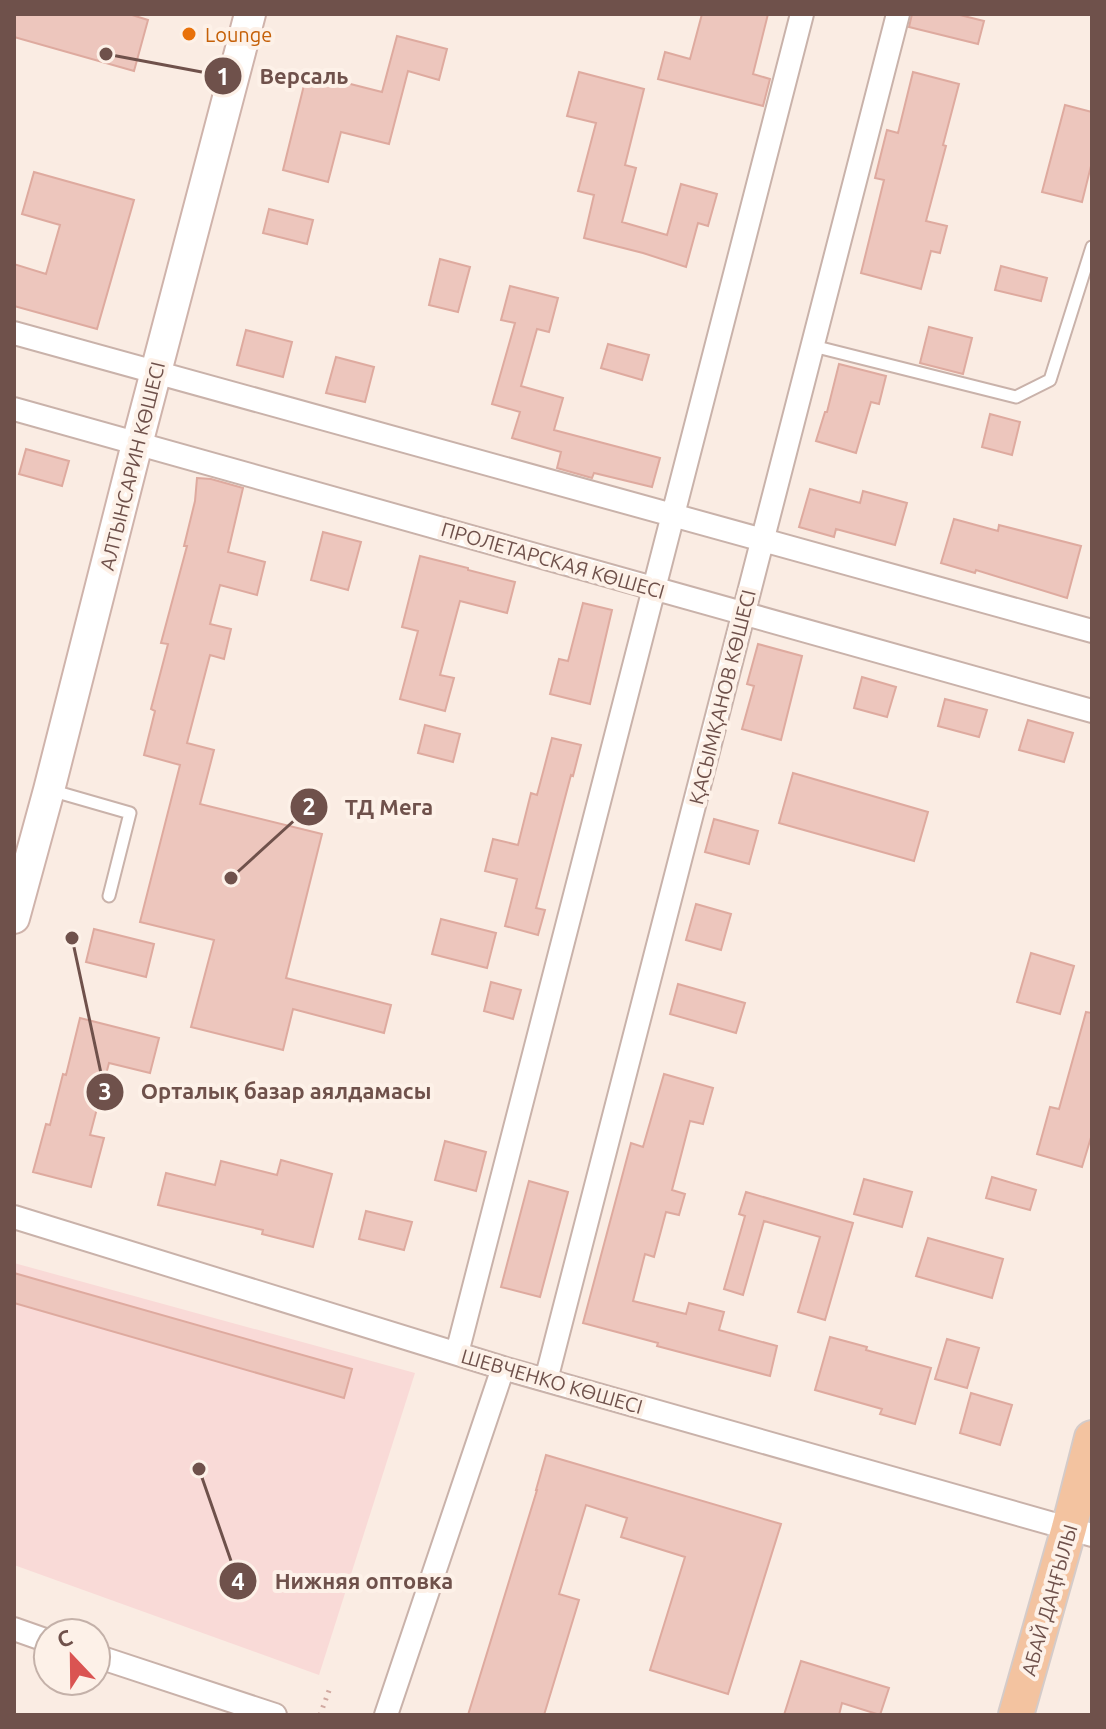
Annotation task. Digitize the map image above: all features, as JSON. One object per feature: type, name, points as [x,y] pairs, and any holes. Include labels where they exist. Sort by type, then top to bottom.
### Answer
[{"type":"main road","name":"АБАЙ ДАҢҒЫЛЫ","points":[[1016,1715],[1081,1531],[1092,1438]]},
{"type":"street","name":"АЛТЫНСАРИН КӨШЕСІ","points":[[14,918],[250,14]]},
{"type":"street","points":[[457,1353],[802,14]]},
{"type":"street","name":"ҚАСЫМҚАНОВ КӨШЕСІ","points":[[546,1380],[898,14]]},
{"type":"street","points":[[14,333],[1092,631]]},
{"type":"street","name":"ПРОЛЕТАРСКАЯ КӨШЕСІ","points":[[14,409],[1092,711]]},
{"type":"street","name":"ШЕВЧЕНКО КӨШЕСІ","points":[[14,1217],[503,1368],[1081,1531]]},
{"type":"street","points":[[386,1715],[503,1368]]},
{"type":"street","points":[[112,1661],[275,1715]]},
{"type":"lane","points":[[813,346],[1016,397],[1050,380],[1092,247]]},
{"type":"lane","points":[[49,790],[130,813],[109,896]]},
{"type":"path","points":[[320,1715],[330,1688]]},
{"type":"shaded area","points":[[14,1263],[415,1373],[319,1675],[14,1565]]},
{"type":"building","points":[[14,14],[129,14],[148,20],[134,71],[14,37]]},
{"type":"building","points":[[702,14],[768,14],[753,74],[770,79],[763,106],[658,79],[665,52],[690,59]]},
{"type":"building","points":[[912,14],[956,14],[984,21],[978,44],[909,27]]},
{"type":"building","points":[[397,36],[447,49],[439,80],[408,71],[389,144],[341,132],[328,182],[283,170],[307,73],[382,92]]},
{"type":"building","points":[[579,72],[644,89],[625,165],[636,168],[622,222],[667,235],[681,184],[717,194],[708,226],[698,223],[686,267],[584,238],[594,195],[578,191],[596,123],[567,116]]},
{"type":"building","points":[[913,72],[959,84],[926,221],[947,226],[940,253],[931,251],[921,289],[861,273],[884,180],[875,178],[887,130],[898,133]]},
{"type":"building","points":[[1065,105],[1092,112],[1092,162],[1082,202],[1042,192]]},
{"type":"building","points":[[34,172],[134,200],[97,329],[14,306],[14,264],[46,274],[60,225],[22,214]]},
{"type":"building","points":[[269,209],[313,220],[307,244],[263,233]]},
{"type":"building","points":[[440,259],[470,267],[458,312],[429,305]]},
{"type":"building","points":[[1001,266],[1047,278],[1041,301],[995,290]]},
{"type":"building","points":[[510,286],[558,298],[549,332],[537,329],[521,386],[563,398],[554,430],[660,458],[652,487],[594,473],[592,478],[557,468],[561,452],[512,438],[520,412],[492,404],[515,323],[501,320]]},
{"type":"building","points":[[929,327],[972,338],[963,374],[920,363]]},
{"type":"building","points":[[246,330],[292,342],[283,377],[237,365]]},
{"type":"building","points":[[608,344],[649,355],[642,380],[601,368]]},
{"type":"building","points":[[336,357],[374,367],[365,402],[326,393]]},
{"type":"building","points":[[839,364],[886,376],[879,404],[871,402],[856,453],[816,441]]},
{"type":"building","points":[[990,414],[1020,422],[1012,455],[982,447]]},
{"type":"building","points":[[26,449],[69,461],[62,486],[19,474]]},
{"type":"building","points":[[197,478],[243,488],[228,552],[265,562],[257,595],[220,585],[210,624],[231,629],[224,659],[210,655],[187,743],[214,750],[200,804],[322,834],[286,978],[391,1005],[384,1033],[293,1009],[283,1050],[191,1027],[214,940],[140,922],[180,765],[144,755],[155,711],[151,709],[168,644],[161,643],[187,546],[184,546]]},
{"type":"building","points":[[810,489],[860,503],[863,491],[907,503],[895,545],[836,529],[834,537],[799,527]]},
{"type":"building","points":[[954,519],[998,531],[999,525],[1081,546],[1067,598],[976,570],[975,573],[941,563]]},
{"type":"building","points":[[323,532],[361,542],[348,590],[311,580]]},
{"type":"building","points":[[420,556],[515,582],[507,613],[460,601],[440,675],[454,678],[445,711],[400,699],[418,631],[402,627]]},
{"type":"building","points":[[583,603],[612,610],[590,704],[550,694],[559,659],[568,661]]},
{"type":"building","points":[[758,644],[802,656],[781,740],[742,729],[754,686],[747,684]]},
{"type":"building","points":[[862,677],[896,687],[887,717],[854,708]]},
{"type":"building","points":[[945,699],[987,710],[979,737],[938,726]]},
{"type":"building","points":[[1028,720],[1073,733],[1064,762],[1019,750]]},
{"type":"building","points":[[425,725],[460,734],[453,762],[418,753]]},
{"type":"building","points":[[552,738],[581,745],[536,908],[545,910],[538,935],[505,926],[517,879],[485,871],[493,839],[518,845],[531,793],[537,795]]},
{"type":"building","points":[[793,773],[928,812],[914,861],[779,823]]},
{"type":"building","points":[[714,819],[758,831],[749,864],[705,852]]},
{"type":"building","points":[[696,904],[731,914],[721,950],[686,940]]},
{"type":"building","points":[[441,919],[496,933],[487,968],[432,954]]},
{"type":"building","points":[[94,929],[154,944],[146,977],[86,962]]},
{"type":"building","points":[[1031,953],[1074,966],[1060,1014],[1017,1002]]},
{"type":"building","points":[[491,982],[521,990],[513,1019],[484,1011]]},
{"type":"building","points":[[678,984],[745,1003],[736,1033],[670,1014]]},
{"type":"building","points":[[1086,1012],[1092,1013],[1092,1134],[1082,1167],[1037,1154],[1050,1107],[1059,1109]]},
{"type":"building","points":[[80,1018],[159,1038],[150,1073],[109,1063],[90,1135],[104,1138],[91,1187],[33,1172],[46,1124],[50,1125],[63,1074],[66,1075]]},
{"type":"building","points":[[664,1074],[713,1088],[703,1124],[690,1121],[672,1190],[685,1194],[679,1215],[666,1212],[654,1257],[645,1254],[633,1301],[686,1314],[689,1303],[724,1312],[719,1330],[777,1346],[770,1376],[583,1323],[631,1143],[643,1147]]},
{"type":"building","points":[[445,1141],[486,1152],[476,1191],[435,1180]]},
{"type":"building","points":[[281,1160],[332,1174],[313,1247],[262,1234],[263,1230],[158,1205],[166,1173],[215,1185],[221,1161],[277,1175]]},
{"type":"building","points":[[992,1177],[1036,1190],[1030,1210],[986,1198]]},
{"type":"building","points":[[864,1179],[912,1192],[902,1227],[854,1214]]},
{"type":"building","points":[[529,1181],[568,1192],[540,1297],[501,1287]]},
{"type":"building","points":[[746,1192],[853,1223],[825,1320],[798,1312],[820,1237],[764,1221],[743,1295],[724,1289],[745,1216],[739,1214]]},
{"type":"building","points":[[366,1211],[412,1222],[404,1250],[359,1239]]},
{"type":"building","points":[[928,1238],[1003,1259],[992,1298],[916,1276]]},
{"type":"building","points":[[14,1273],[352,1369],[344,1398],[14,1303]]},
{"type":"building","points":[[830,1337],[931,1368],[915,1424],[880,1414],[882,1409],[815,1390]]},
{"type":"building","points":[[947,1339],[979,1348],[967,1388],[935,1379]]},
{"type":"building","points":[[971,1393],[1012,1405],[1000,1445],[960,1433]]},
{"type":"building","points":[[546,1455],[781,1524],[728,1694],[650,1670],[685,1557],[621,1537],[627,1518],[586,1505],[559,1594],[579,1600],[544,1715],[468,1715]]},
{"type":"building","points":[[801,1661],[889,1688],[880,1715],[842,1703],[839,1715],[784,1715]]},
{"type":"place","name":"Lounge","points":[[189,34]]},
{"type":"place","name":"Версаль","points":[[106,54]]},
{"type":"place","name":"ТД Мега","points":[[231,878]]},
{"type":"place","name":"Орталық базар аялдамасы","points":[[72,938]]},
{"type":"place","name":"Нижняя оптовка","points":[[199,1469]]}]
